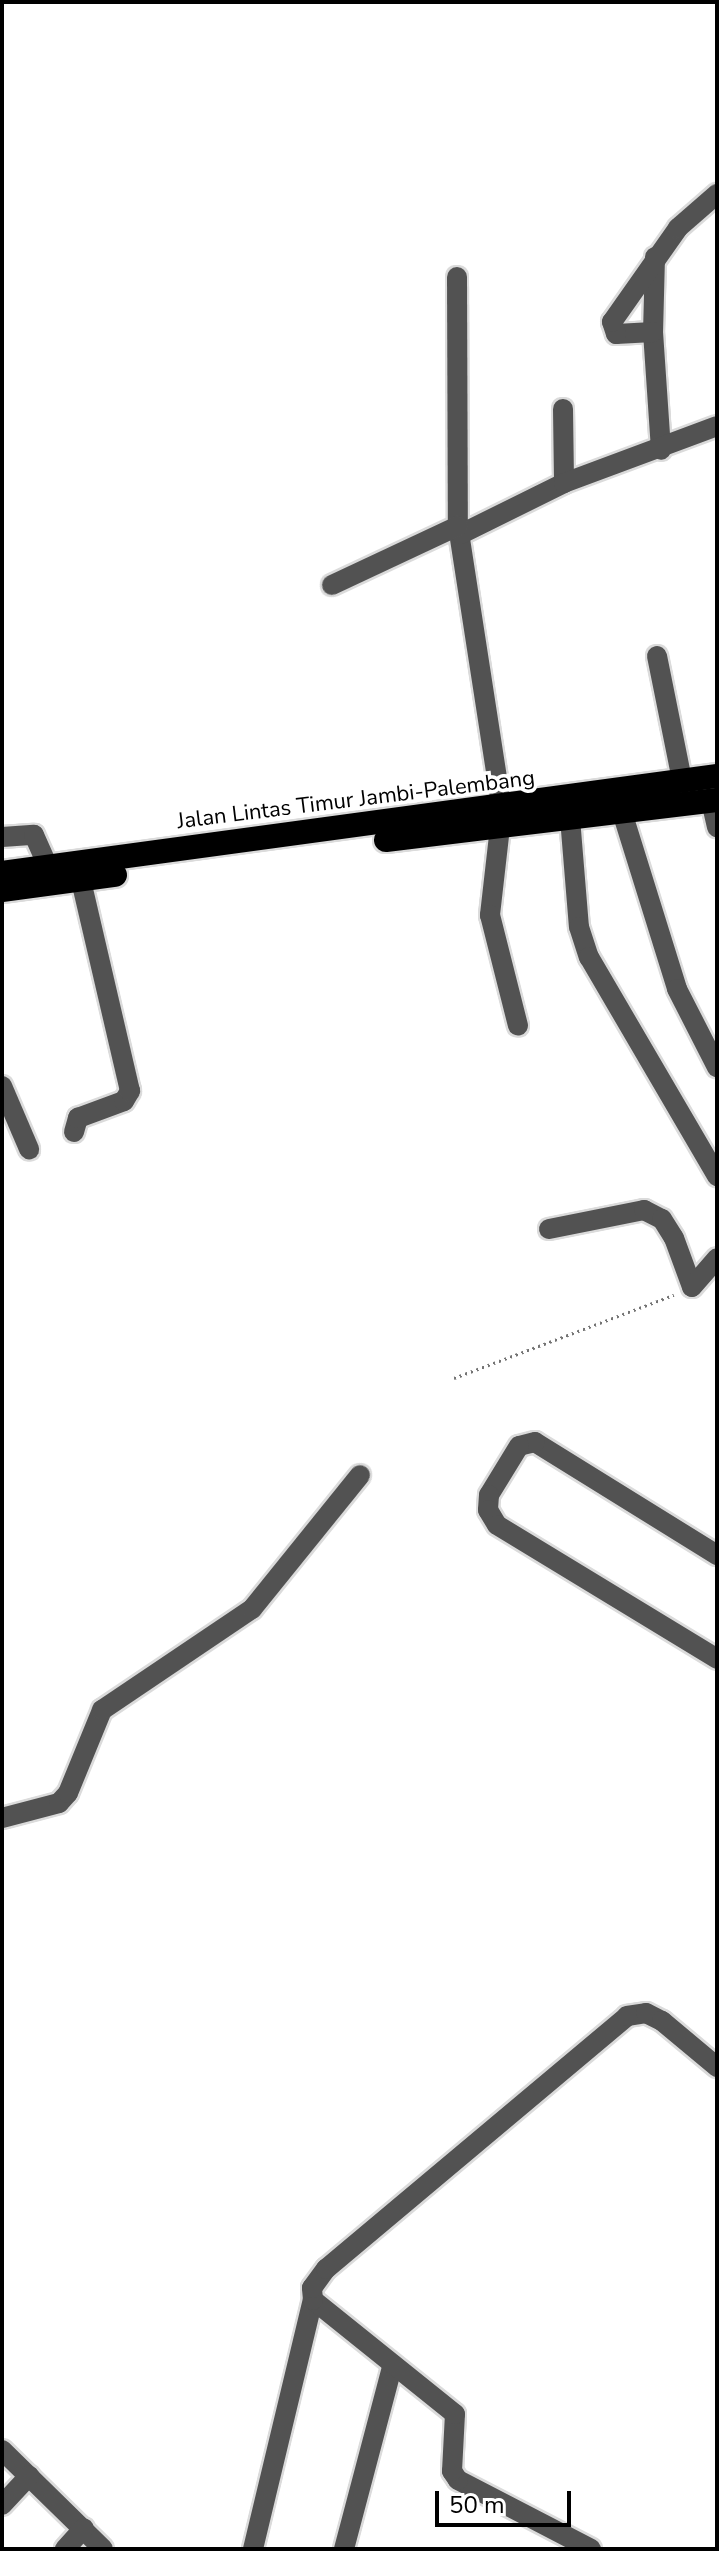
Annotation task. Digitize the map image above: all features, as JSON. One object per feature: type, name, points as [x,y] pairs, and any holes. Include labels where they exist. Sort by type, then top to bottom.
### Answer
[{"type":"highway","name":"Jalan Lintas Timur Jambi-Palembang","points":[[2,890],[501,818],[682,780],[717,776]]},
{"type":"highway","name":"Jalan Lintas Timur Jambi-Palembang","points":[[2,873],[501,818],[570,818],[714,801]]},
{"type":"street","points":[[653,332],[623,336],[612,322],[655,257],[696,209],[717,194]]},
{"type":"street","points":[[655,257],[653,332],[661,450]]},
{"type":"street","points":[[457,277],[460,530],[501,818],[490,915],[518,1026]]},
{"type":"street","points":[[563,409],[564,483]]},
{"type":"street","points":[[332,585],[564,483],[661,450],[717,426]]},
{"type":"street","points":[[657,656],[682,780]]},
{"type":"street","points":[[714,801],[717,827]]},
{"type":"street","points":[[622,812],[677,989],[717,1067]]},
{"type":"street","points":[[570,818],[579,927],[589,957],[717,1176]]},
{"type":"street","points":[[2,837],[34,835],[48,867]]},
{"type":"street","points":[[74,1132],[78,1118],[124,1101],[130,1091],[81,880]]},
{"type":"street","points":[[2,1086],[29,1149]]},
{"type":"street","points":[[549,1229],[636,1210],[653,1213],[674,1238],[692,1287],[717,1258]]},
{"type":"street","points":[[717,1555],[535,1442],[519,1446],[489,1495],[488,1510],[497,1525],[717,1659]]},
{"type":"street","points":[[2,1818],[59,1803],[68,1793],[91,1730],[126,1692],[186,1658],[252,1609],[360,1475]]},
{"type":"street","points":[[253,2549],[313,2300],[315,2280],[627,2016],[646,2013],[662,2021],[717,2067]]},
{"type":"street","points":[[313,2300],[455,2414],[452,2471],[458,2480],[591,2549]]},
{"type":"street","points":[[344,2549],[393,2364]]},
{"type":"street","points":[[2,2450],[103,2549]]},
{"type":"street","points":[[2,2505],[29,2476]]},
{"type":"street","points":[[65,2549],[84,2528]]},
{"type":"path","points":[[454,1378],[692,1287]]}]
